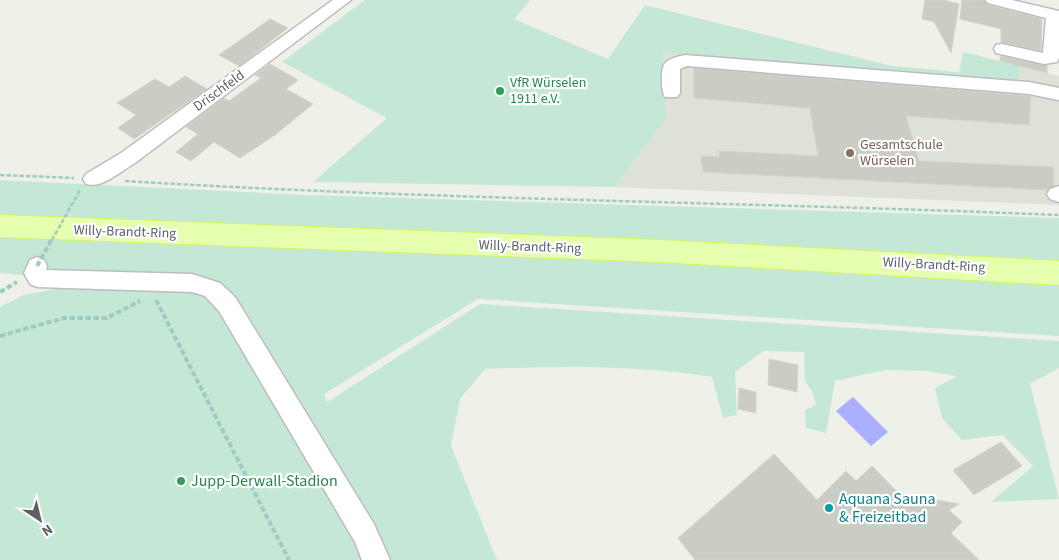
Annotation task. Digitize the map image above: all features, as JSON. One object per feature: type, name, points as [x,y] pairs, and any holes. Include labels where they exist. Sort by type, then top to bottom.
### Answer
[{"type":"main road","name":"Willy-Brandt-Ring","points":[[0,226],[659,251],[1059,273]]},
{"type":"street","name":"Drischfeld","points":[[86,184],[128,158],[343,0]]},
{"type":"street","points":[[993,0],[1056,15],[1050,58],[1044,60],[1002,49]]},
{"type":"street","points":[[671,93],[672,66],[685,60],[1029,88],[1059,94]]},
{"type":"street","points":[[36,266],[35,273],[37,278],[50,280],[192,283],[205,285],[217,291],[227,304],[365,533],[376,560]]},
{"type":"path","points":[[0,175],[86,184],[308,192],[811,205],[1059,215]]},
{"type":"path","points":[[36,266],[86,184]]},
{"type":"path","points":[[153,294],[289,560]]},
{"type":"path","points":[[0,336],[64,318],[107,318],[145,298]]},
{"type":"shaded area","name":"Gesamtschule Würselen","points":[[663,53],[1019,83],[1020,66],[1059,76],[1059,205],[614,187],[666,119]]},
{"type":"green space","name":"VfR Würselen 1911 e.V.","points":[[365,0],[528,0],[530,1],[514,19],[608,59],[645,5],[892,66],[959,72],[963,52],[1020,66],[1019,83],[663,53],[666,119],[614,187],[313,182],[387,118],[282,62]]},
{"type":"green space","points":[[0,180],[305,195],[1059,218],[1059,336],[478,299],[324,394],[327,402],[480,304],[1059,341],[1059,368],[1030,384],[1059,499],[991,502],[1033,466],[1003,435],[962,440],[942,418],[935,388],[957,376],[926,371],[885,370],[835,381],[826,433],[806,428],[805,410],[816,405],[813,393],[805,381],[804,352],[763,351],[735,372],[737,415],[723,418],[712,377],[656,370],[599,367],[485,369],[460,399],[451,446],[497,560],[0,560],[0,307],[23,295],[93,282],[0,273]]},
{"type":"water","points":[[853,397],[888,432],[871,446],[836,411]]},
{"type":"building","points":[[925,0],[944,0],[959,4],[951,53],[934,22],[922,19]]},
{"type":"building","points":[[962,0],[983,0],[988,5],[1042,19],[1041,51],[1001,42],[1001,29],[960,19]]},
{"type":"building","points":[[270,19],[288,28],[239,66],[219,55]]},
{"type":"building","points":[[1000,56],[1047,65],[1047,73],[1000,61]]},
{"type":"building","points":[[270,64],[298,80],[286,89],[313,104],[275,135],[240,158],[214,142],[191,161],[176,152],[198,134],[186,127],[224,98],[229,101],[261,78],[255,75]]},
{"type":"building","points":[[694,68],[1031,96],[1029,125],[906,116],[919,161],[1053,167],[1054,186],[1047,190],[703,172],[701,156],[719,157],[719,151],[818,156],[810,108],[694,98]]},
{"type":"building","points":[[185,76],[207,89],[134,139],[118,128],[136,115],[117,103],[155,79],[169,87]]},
{"type":"building","points":[[769,359],[798,365],[797,392],[768,385]]},
{"type":"building","points":[[739,388],[756,392],[756,413],[738,409]]},
{"type":"building","points":[[1001,442],[1022,466],[974,495],[953,470]]},
{"type":"building","name":"Aquana Sauna & Freizeitbad","points":[[774,454],[817,500],[846,471],[856,481],[872,466],[912,507],[921,497],[959,504],[949,510],[962,522],[951,533],[979,560],[695,560],[678,538]]},
{"type":"place","name":"VfR Würselen 1911 e.V.","points":[[500,91]]},
{"type":"place","name":"Gesamtschule Würselen","points":[[850,153]]},
{"type":"place","name":"Jupp-Derwall-Stadion","points":[[181,481]]},
{"type":"place","name":"Aquana Sauna & Freizeitbad","points":[[829,508]]}]
